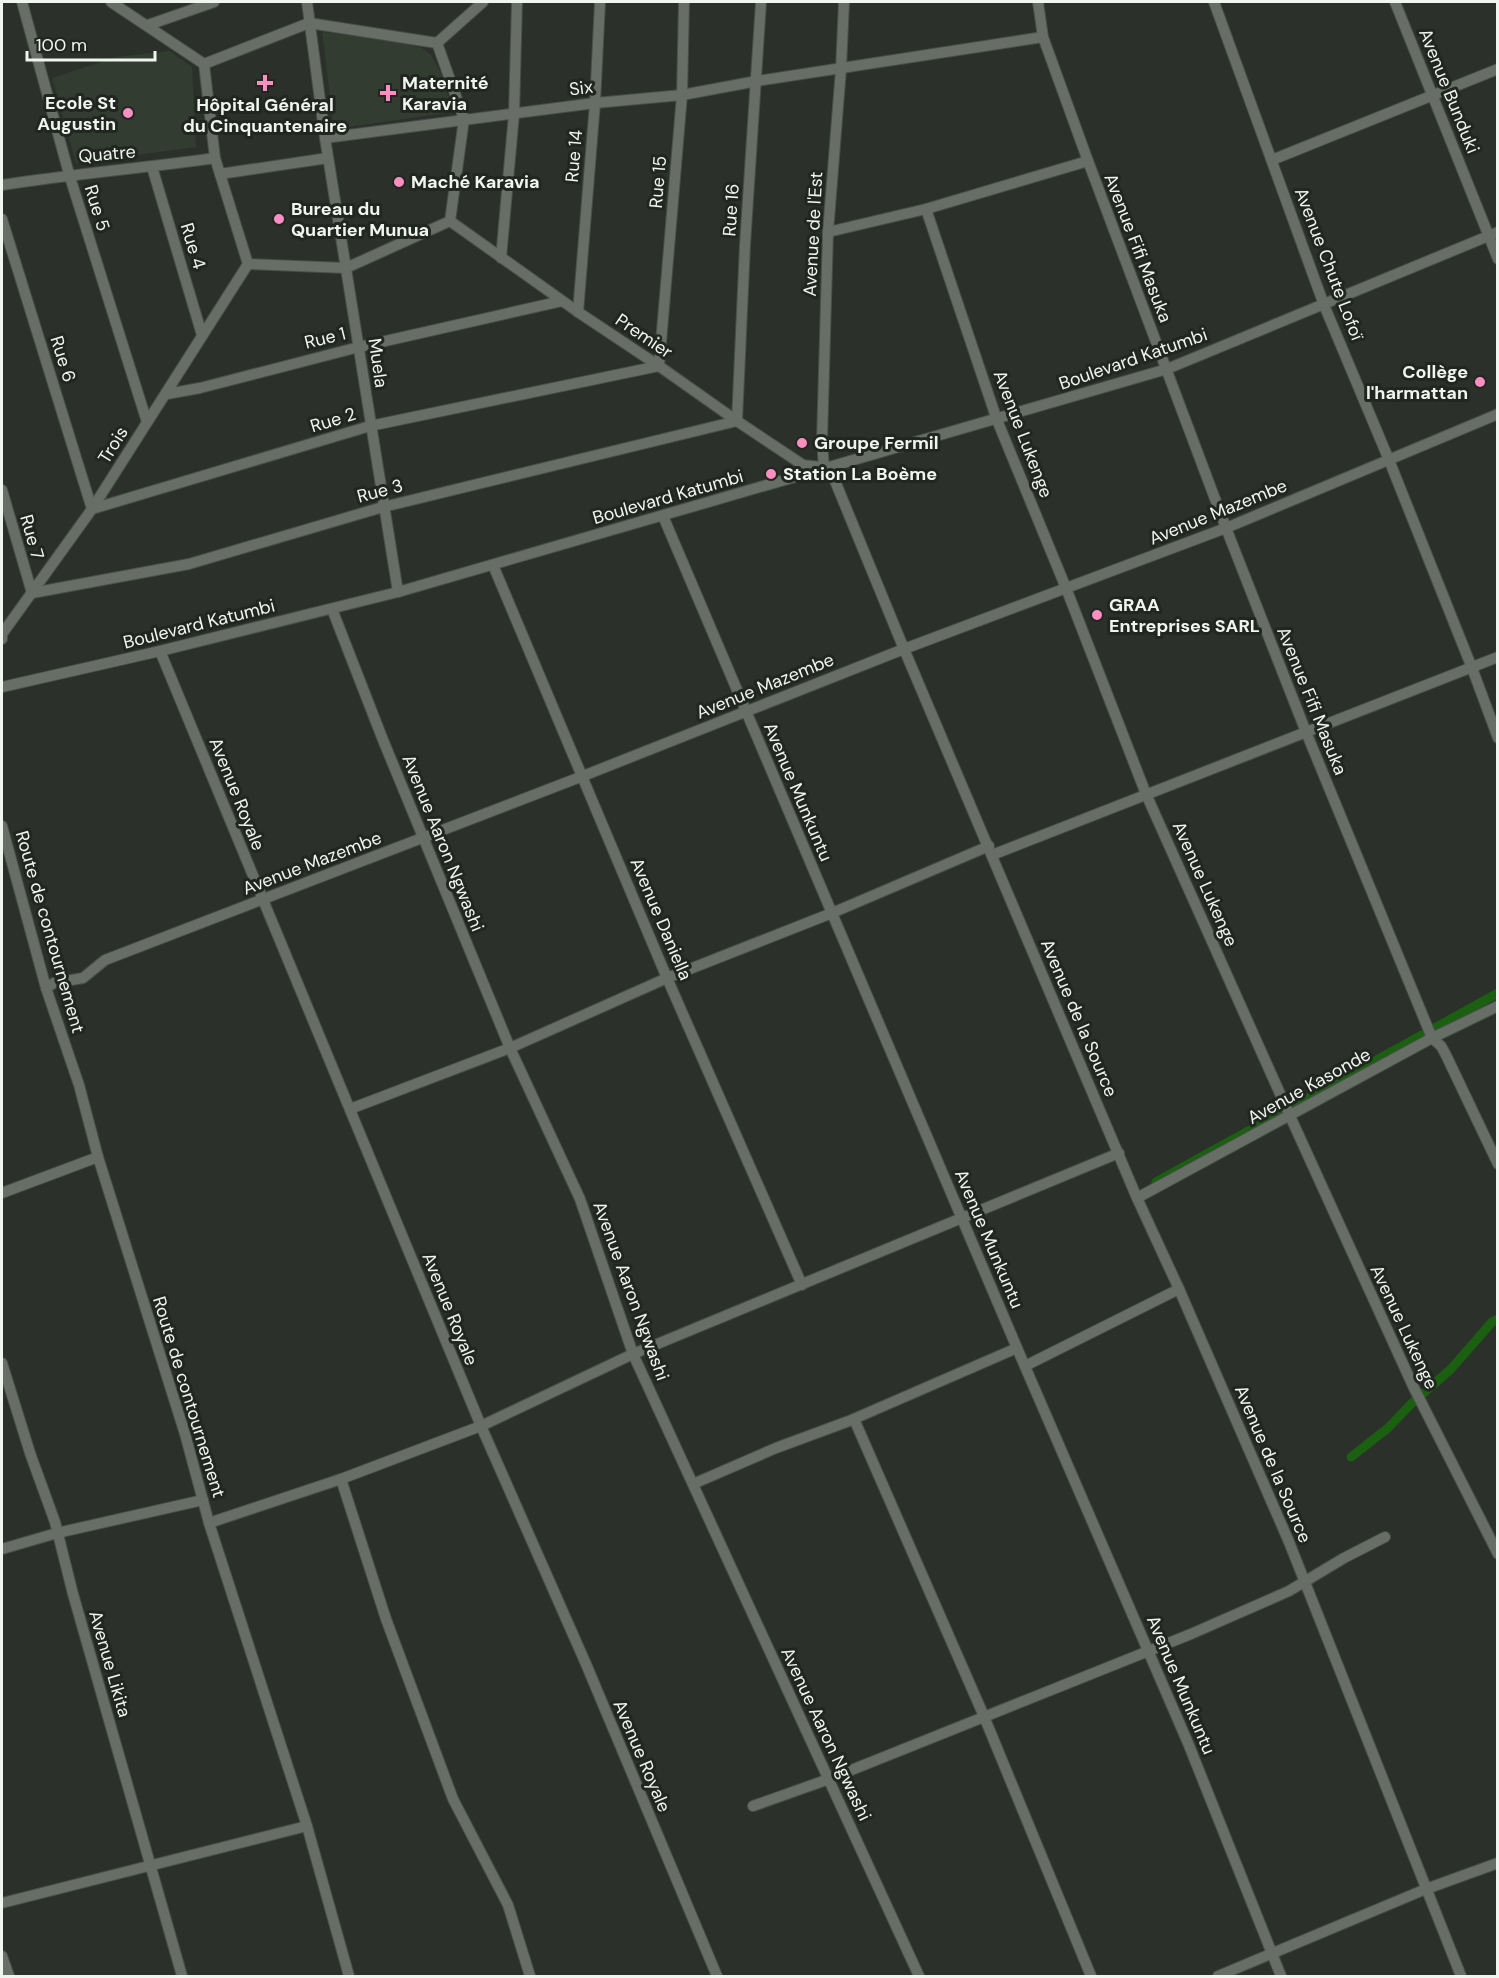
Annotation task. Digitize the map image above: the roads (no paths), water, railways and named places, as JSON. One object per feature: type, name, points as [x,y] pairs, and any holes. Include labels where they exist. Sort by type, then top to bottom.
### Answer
[{"type":"street","name":"Rue 5","points":[[22,2],[69,174],[147,422]]},
{"type":"street","points":[[111,2],[204,64],[215,158],[248,264],[346,268],[450,221],[464,119],[437,43]]},
{"type":"street","points":[[148,25],[214,2]]},
{"type":"street","name":"Muela","points":[[306,2],[328,158],[398,592]]},
{"type":"street","points":[[437,43],[483,2]]},
{"type":"street","points":[[501,258],[514,114],[517,2]]},
{"type":"street","name":"Rue 14","points":[[578,312],[595,103],[600,2]]},
{"type":"street","name":"Rue 15","points":[[659,366],[682,95],[684,2]]},
{"type":"street","name":"Rue 16","points":[[737,421],[745,245],[761,2]]},
{"type":"street","name":"Avenue de l'Est","points":[[824,468],[822,440],[828,232],[844,2]]},
{"type":"street","name":"Avenue Fifi Masuka","points":[[1038,2],[1043,37],[1088,161],[1226,528],[1306,732],[1432,1038],[1445,1053],[1497,1164]]},
{"type":"street","name":"Avenue Chute Lofoï","points":[[1214,2],[1324,305],[1389,460],[1472,668],[1497,738]]},
{"type":"street","name":"Avenue Bunduki","points":[[1395,2],[1432,95],[1493,234],[1497,259]]},
{"type":"street","points":[[204,64],[309,23],[437,43]]},
{"type":"street","name":"Six","points":[[325,138],[595,103],[682,95],[757,81],[1043,37]]},
{"type":"street","points":[[1272,160],[1497,69]]},
{"type":"street","name":"Quatre","points":[[2,185],[69,174],[152,167],[215,158]]},
{"type":"street","points":[[220,174],[328,158]]},
{"type":"street","points":[[828,232],[926,209],[1088,161]]},
{"type":"street","name":"Rue 4","points":[[152,167],[202,335]]},
{"type":"street","name":"Avenue Lukenge","points":[[926,209],[997,420],[1066,588],[1146,794],[1413,1386],[1497,1554]]},
{"type":"street","name":"Rue 6","points":[[2,219],[92,508]]},
{"type":"street","name":"Premier","points":[[450,221],[562,301],[803,465],[824,468]]},
{"type":"street","name":"Boulevard Katumbi","points":[[2,687],[160,651],[398,592],[1167,369],[1493,234]]},
{"type":"street","name":"Trois","points":[[2,639],[2,634],[92,508],[167,394],[248,264]]},
{"type":"street","name":"Rue 1","points":[[167,394],[200,388],[359,346],[562,301]]},
{"type":"street","name":"Rue 2","points":[[92,508],[370,426],[659,366]]},
{"type":"street","name":"Avenue Mazembe","points":[[46,988],[54,983],[83,978],[105,960],[583,776],[904,649],[1226,528],[1497,414]]},
{"type":"street","name":"Rue 3","points":[[32,593],[189,564],[383,507],[737,421]]},
{"type":"street","name":"Avenue de la Source","points":[[824,468],[835,481],[1137,1198],[1179,1289],[1305,1582],[1461,1977]]},
{"type":"street","name":"Rue 7","points":[[2,490],[32,593]]},
{"type":"street","name":"Avenue Munkuntu","points":[[663,516],[1201,1775],[1281,1977]]},
{"type":"street","name":"Avenue Daniella","points":[[493,565],[667,978],[802,1284]]},
{"type":"street","name":"Avenue Aaron Ngwashi","points":[[332,609],[510,1048],[580,1199],[633,1354],[919,1977]]},
{"type":"street","name":"Avenue Royale","points":[[160,651],[481,1426],[590,1675],[717,1977]]},
{"type":"street","points":[[350,1109],[510,1048],[667,978],[990,851],[1146,794],[1497,657]]},
{"type":"street","name":"Route de contournement","points":[[2,826],[46,988],[75,1075],[98,1157],[185,1434],[209,1523],[307,1826],[349,1977]]},
{"type":"street","name":"Avenue Kasonde","points":[[1137,1198],[1432,1038],[1497,1006]]},
{"type":"street","points":[[209,1523],[341,1479],[481,1426],[633,1354],[1119,1153]]},
{"type":"street","points":[[2,1193],[98,1157]]},
{"type":"street","points":[[1025,1366],[1179,1289]]},
{"type":"street","points":[[693,1484],[776,1448],[854,1419],[1017,1348]]},
{"type":"street","name":"Avenue Likita","points":[[2,1363],[57,1533],[182,1977]]},
{"type":"street","points":[[854,1419],[984,1717],[1091,1977]]},
{"type":"street","points":[[341,1479],[386,1619],[453,1799],[508,1905],[530,1977]]},
{"type":"street","points":[[2,1549],[57,1533],[202,1500]]},
{"type":"street","points":[[753,1806],[829,1779],[1148,1652],[1289,1591],[1385,1537]]},
{"type":"street","points":[[2,1903],[307,1826]]},
{"type":"street","points":[[1218,1977],[1426,1889],[1497,1863]]},
{"type":"street","points":[[2,1956],[9,1977]]},
{"type":"waterway","points":[[1156,1182],[1498,993]]},
{"type":"waterway","points":[[1351,1457],[1388,1428],[1451,1369],[1492,1322],[1498,1319]]},
{"type":"place","name":"Hôpital Général du Cinquantenaire","points":[[265,83]]},
{"type":"place","name":"Maternité Karavia","points":[[388,93]]},
{"type":"place","name":"Ecole St Augustin","points":[[128,113]]},
{"type":"place","name":"Maché Karavia","points":[[399,182]]},
{"type":"place","name":"Bureau du Quartier Munua","points":[[279,219]]},
{"type":"place","name":"Collège l'harmattan","points":[[1480,382]]},
{"type":"place","name":"Groupe Fermil","points":[[802,443]]},
{"type":"place","name":"Station La Boème","points":[[771,474]]},
{"type":"place","name":"GRAA Entreprises SARL","points":[[1097,615]]}]
